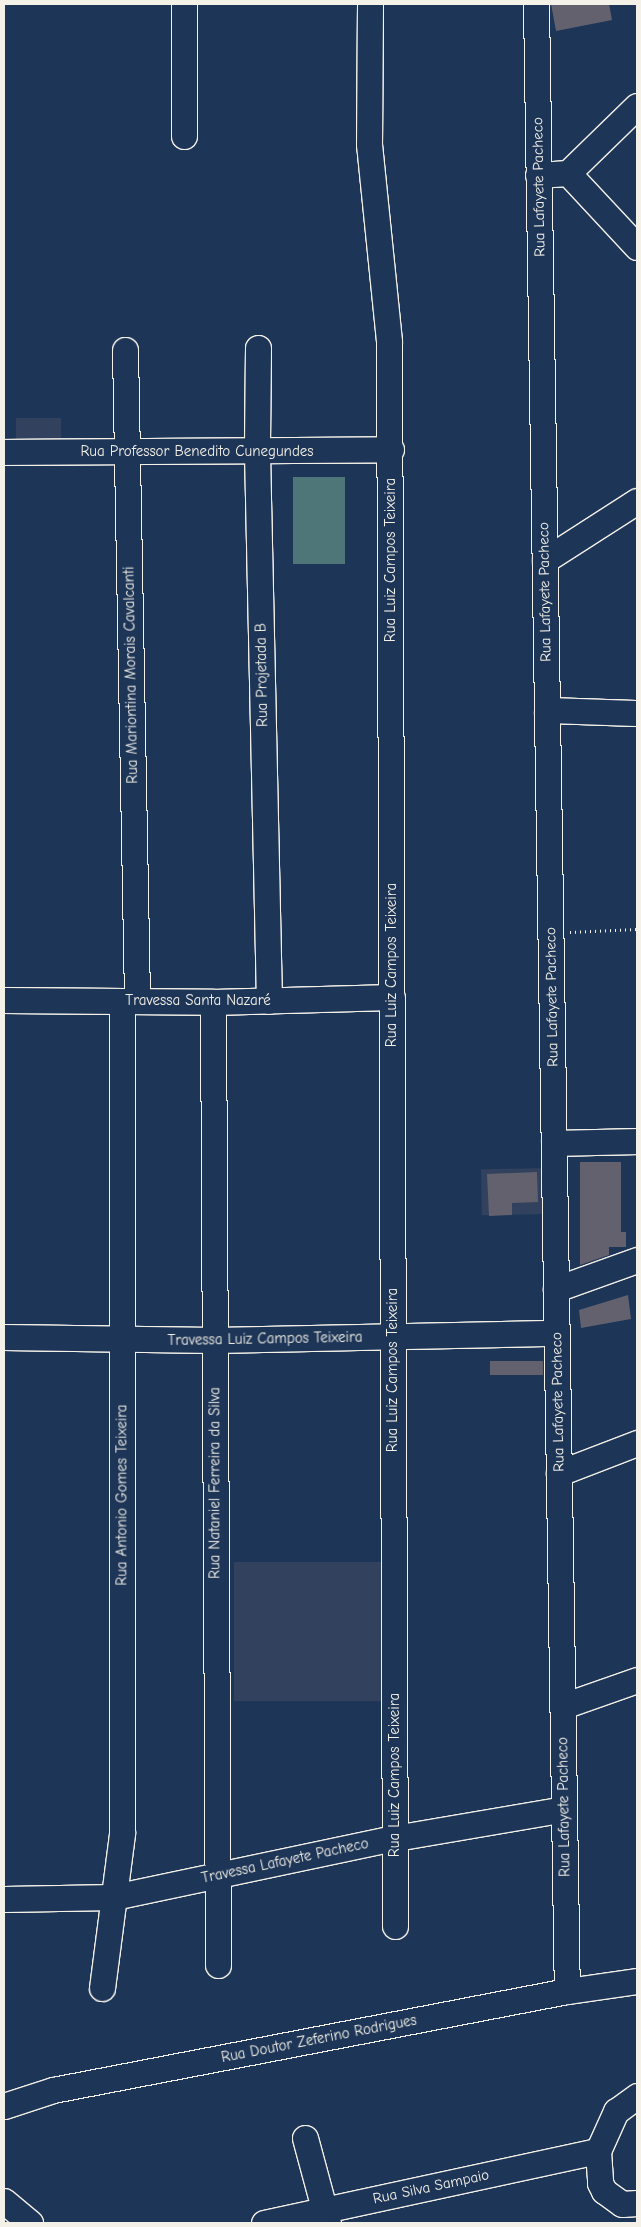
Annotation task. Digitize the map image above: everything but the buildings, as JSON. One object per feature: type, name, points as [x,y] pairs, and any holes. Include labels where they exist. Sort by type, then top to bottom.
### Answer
[{"type":"street","points":[[184,4],[184,136]]},
{"type":"street","name":"Rua Luiz Campos Teixeira","points":[[370,4],[369,144],[390,342],[395,1926]]},
{"type":"street","name":"Rua Lafayete Pacheco","points":[[536,4],[567,1991]]},
{"type":"street","points":[[538,175],[568,173],[637,106]]},
{"type":"street","points":[[568,173],[637,248]]},
{"type":"street","name":"Rua Projetada B","points":[[258,348],[257,452],[268,1001]]},
{"type":"street","name":"Rua Mariontina Morais Cavalcanti","points":[[125,350],[128,453],[130,1001]]},
{"type":"street","name":"Rua Professor Benedito Cunegundes","points":[[4,452],[257,452],[390,449]]},
{"type":"street","points":[[545,560],[637,501]]},
{"type":"street","points":[[547,710],[637,713]]},
{"type":"street","name":"Travessa Santa Nazaré","points":[[4,1000],[213,1002],[392,997]]},
{"type":"street","name":"Rua Antonio Gomes Teixeira","points":[[102,1988],[122,1833],[122,1340],[130,1001]]},
{"type":"street","name":"Rua Nataniel Ferreira da Silva","points":[[213,1002],[218,1965]]},
{"type":"street","points":[[554,1149],[637,1140]]},
{"type":"street","points":[[554,1149],[580,1155],[637,1151]]},
{"type":"street","points":[[556,1289],[637,1260]]},
{"type":"street","name":"Travessa Luiz Campos Teixeira","points":[[4,1337],[214,1340],[557,1334]]},
{"type":"street","points":[[559,1473],[637,1442]]},
{"type":"street","points":[[563,1706],[637,1680]]},
{"type":"street","name":"Travessa Lafayete Pacheco","points":[[4,1900],[114,1897],[395,1838],[564,1809]]},
{"type":"street","name":"Rua Doutor Zeferino Rodrigues","points":[[4,2106],[53,2090],[567,1991],[637,1981]]},
{"type":"street","points":[[637,2096],[616,2111],[598,2150],[600,2183],[604,2191],[622,2204],[637,2203]]},
{"type":"street","points":[[305,2138],[326,2216]]},
{"type":"street","name":"Rua Silva Sampaio","points":[[264,2223],[326,2216],[598,2150]]},
{"type":"street","points":[[4,2201],[30,2223]]},
{"type":"path","points":[[551,932],[637,929]]},
{"type":"shaded area","points":[[16,418],[61,418],[61,446],[16,446]]},
{"type":"shaded area","points":[[553,1168],[554,1214],[482,1215],[481,1169]]},
{"type":"shaded area","points":[[234,1562],[382,1562],[382,1701],[234,1701]]},
{"type":"green space","points":[[293,477],[345,477],[345,564],[293,564]]}]
